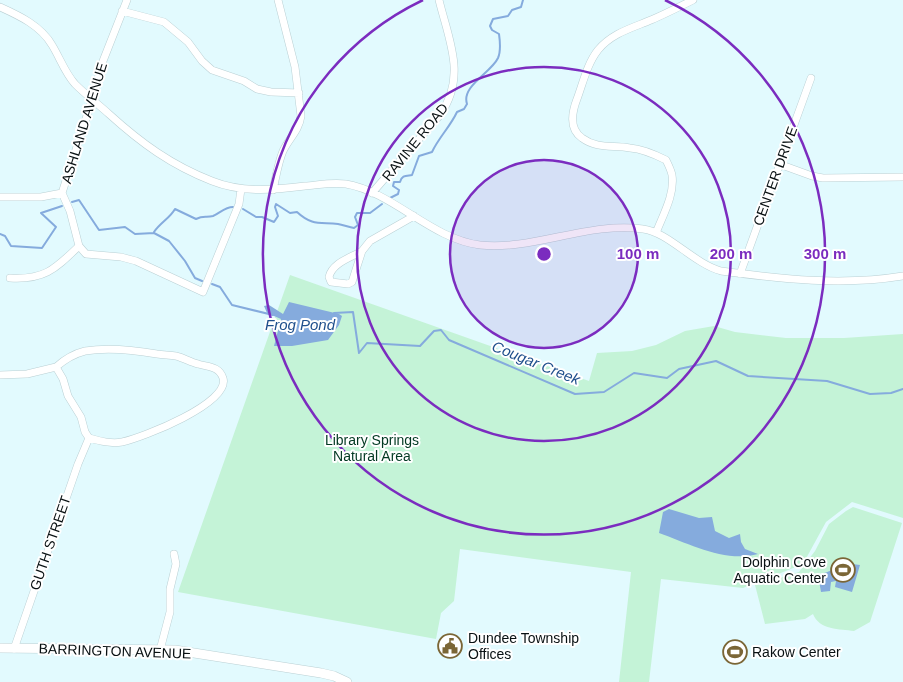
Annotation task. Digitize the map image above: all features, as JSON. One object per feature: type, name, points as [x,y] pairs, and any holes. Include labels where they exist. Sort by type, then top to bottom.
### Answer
[{"type":"street","name":"ASHLAND AVENUE","points":[[78,246],[70,211],[62,193],[103,61],[127,0]]},
{"type":"street","points":[[272,190],[283,152],[300,123],[299,93],[295,67],[278,0]]},
{"type":"street","name":"RAVINE ROAD","points":[[372,193],[440,115],[451,94],[455,73],[439,0]]},
{"type":"street","points":[[656,233],[670,196],[672,175],[666,160],[629,147],[602,147],[590,143],[580,137],[574,128],[573,110],[591,62],[598,50],[608,40],[627,29],[692,0]]},
{"type":"street","points":[[0,7],[24,19],[41,32],[52,45],[74,82],[92,100],[147,146],[169,160],[212,181],[241,189],[272,190],[333,183],[355,186],[372,193],[455,238],[479,245],[511,244],[621,228],[643,228],[656,233],[710,268],[740,274],[819,282],[871,280],[903,276]]},
{"type":"street","points":[[122,11],[164,22],[188,42],[202,61],[212,70],[244,81],[257,89],[271,92],[299,93]]},
{"type":"street","name":"CENTER DRIVE","points":[[740,274],[811,78]]},
{"type":"street","points":[[779,164],[823,178],[903,177]]},
{"type":"street","points":[[10,278],[22,279],[45,274],[60,264],[78,246],[86,254],[136,261],[203,292],[223,240],[231,227],[239,204],[241,189]]},
{"type":"street","points":[[0,197],[41,197],[62,193]]},
{"type":"street","points":[[362,251],[344,260],[331,270],[329,277],[331,282],[340,284],[352,282],[362,251],[370,240],[414,216]]},
{"type":"street","points":[[0,375],[26,374],[56,368],[72,355],[93,351],[125,350],[174,356],[214,368],[219,371],[223,385],[217,396],[193,414],[131,440],[110,443],[89,438],[85,432],[81,417],[68,396],[63,379],[56,368]]},
{"type":"street","name":"GUTH STREET","points":[[14,648],[78,464],[89,438]]},
{"type":"street","points":[[160,650],[170,612],[170,589],[176,564],[174,554]]},
{"type":"street","name":"BARRINGTON AVENUE","points":[[0,648],[182,651],[314,672],[334,676],[347,682]]},
{"type":"green space","name":"Library Springs Natural Area","points":[[290,275],[589,381],[597,353],[632,351],[656,345],[685,331],[714,326],[735,332],[786,338],[844,338],[903,334],[903,518],[852,502],[826,522],[803,564],[743,588],[661,579],[649,682],[619,682],[631,572],[460,549],[454,601],[441,613],[436,639],[178,592]]},
{"type":"green space","name":"Dolphin Cove Aquatic Center","points":[[853,507],[902,523],[870,622],[854,631],[836,629],[820,623],[813,614],[805,619],[765,624],[755,585],[799,572],[815,551],[829,524]]},
{"type":"water","name":"Frog Pond","points":[[289,302],[339,314],[342,316],[339,325],[328,340],[292,346],[274,346],[281,319],[267,313],[264,306],[269,305],[283,314]]},
{"type":"water","points":[[669,509],[699,518],[712,517],[715,531],[729,538],[740,534],[741,542],[745,549],[758,554],[733,556],[720,554],[695,547],[659,533],[663,512]]},
{"type":"water","points":[[852,564],[860,565],[852,592],[835,587],[836,581],[831,582],[830,591],[821,592],[818,575]]},
{"type":"waterway","points":[[390,198],[398,194],[399,190],[393,186],[394,182],[400,182],[403,177],[412,175],[419,156],[432,152],[457,112],[464,109],[467,104],[466,97],[472,85],[498,58],[500,49],[499,34],[492,30],[490,26],[493,19],[508,16],[512,10],[521,7],[523,0]]},
{"type":"waterway","points":[[72,202],[79,200],[99,230],[125,227],[135,234],[154,233],[169,241],[185,261],[195,278],[202,281]]},
{"type":"waterway","points":[[243,209],[256,217],[262,217],[274,222],[278,216],[276,204],[290,213],[297,212],[307,220],[354,228],[358,225],[355,217],[357,213],[370,213],[382,204]]},
{"type":"waterway","points":[[0,234],[5,236],[11,246],[42,248],[56,227],[41,213],[62,206]]},
{"type":"waterway","points":[[154,232],[175,209],[196,219],[213,216],[233,207]]},
{"type":"waterway","name":"Cougar Creek","points":[[212,284],[220,287],[232,305],[273,315]]},
{"type":"waterway","name":"Cougar Creek","points":[[334,313],[353,312],[359,353],[367,343],[420,346],[434,331],[441,330],[449,340],[575,394],[604,392],[634,373],[667,378],[679,369],[716,361],[748,376],[827,381],[870,394],[891,393],[903,389]]},
{"type":"place","name":"Dolphin Cove Aquatic Center","points":[[843,570]]},
{"type":"place","name":"Dundee Township Offices","points":[[450,646]]},
{"type":"place","name":"Rakow Center","points":[[735,652]]}]
